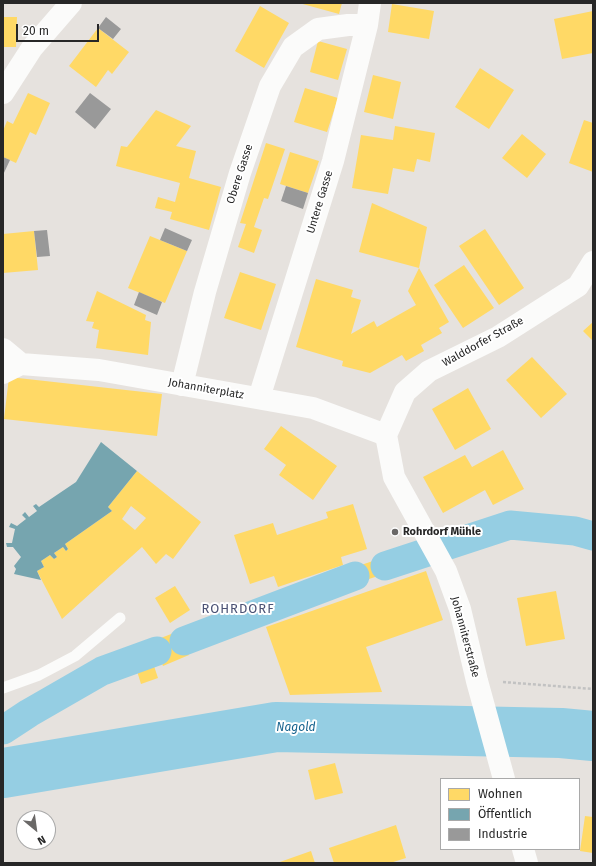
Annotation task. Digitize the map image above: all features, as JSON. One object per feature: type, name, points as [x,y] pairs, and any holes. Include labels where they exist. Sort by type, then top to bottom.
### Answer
[{"type":"street","points":[[3,93],[32,48],[70,3]]},
{"type":"street","name":"Untere Gasse","points":[[259,398],[333,162],[367,25],[370,3]]},
{"type":"street","name":"Obere Gasse","points":[[182,385],[205,292],[236,188],[270,86],[293,47],[318,29],[348,24],[367,25]]},
{"type":"street","name":"Walddorfer Straße","points":[[386,434],[405,392],[429,371],[498,337],[578,286],[593,262]]},
{"type":"street","points":[[3,349],[12,369]]},
{"type":"street","name":"Johanniterplatz","points":[[12,369],[99,370],[313,408],[386,434]]},
{"type":"street","name":"Johanniterstraße","points":[[386,434],[394,477],[446,571],[460,609],[478,686],[504,778]]},
{"type":"street","points":[[523,850],[527,863]]},
{"type":"lane","points":[[3,688],[40,676],[75,656],[120,618]]},
{"type":"path","points":[[478,686],[521,683],[593,688]]},
{"type":"building: Wohnen","points":[[299,3],[342,3],[339,14]]},
{"type":"building: Wohnen","points":[[392,4],[434,11],[429,39],[388,32]]},
{"type":"building: Wohnen","points":[[260,6],[289,23],[264,68],[235,51]]},
{"type":"building: Wohnen","points":[[593,11],[593,53],[562,59],[554,19]]},
{"type":"building: Wohnen","points":[[3,17],[17,17],[16,47],[3,47]]},
{"type":"building: Wohnen","points":[[98,28],[129,52],[112,74],[108,70],[96,87],[69,66]]},
{"type":"building: Wohnen","points":[[318,41],[347,49],[338,80],[310,72]]},
{"type":"building: Wohnen","points":[[480,68],[514,90],[489,129],[455,107]]},
{"type":"building: Wohnen","points":[[373,75],[401,82],[393,119],[364,112]]},
{"type":"building: Wohnen","points":[[305,88],[338,98],[327,132],[294,122]]},
{"type":"building: Wohnen","points":[[28,93],[50,103],[36,135],[30,132],[16,163],[3,157],[3,131],[7,121],[13,124]]},
{"type":"building: Wohnen","points":[[156,110],[191,126],[176,146],[196,151],[189,178],[221,187],[209,230],[170,219],[172,212],[155,208],[158,197],[175,202],[180,183],[116,166],[121,146],[127,147]]},
{"type":"building: Wohnen","points":[[584,120],[593,123],[593,172],[569,163]]},
{"type":"building: Wohnen","points":[[395,126],[435,133],[430,162],[417,159],[414,172],[393,168],[388,194],[352,188],[361,135],[393,140]]},
{"type":"building: Wohnen","points":[[522,134],[546,154],[527,178],[502,158]]},
{"type":"building: Wohnen","points":[[266,143],[285,149],[268,199],[264,198],[254,227],[262,230],[254,253],[238,247],[246,224],[240,223]]},
{"type":"building: Wohnen","points":[[290,152],[319,161],[308,193],[280,184]]},
{"type":"building: Wohnen","points":[[372,203],[427,227],[419,268],[359,252]]},
{"type":"building: Wohnen","points":[[485,229],[524,288],[499,305],[459,246]]},
{"type":"building: Wohnen","points":[[34,231],[38,270],[3,273],[3,234]]},
{"type":"building: Wohnen","points":[[150,236],[187,251],[165,303],[128,288]]},
{"type":"building: Wohnen","points":[[464,265],[494,308],[463,328],[434,285]]},
{"type":"building: Wohnen","points":[[419,268],[449,322],[439,328],[442,333],[421,345],[424,351],[406,361],[402,355],[370,373],[342,366],[343,361],[296,347],[316,279],[353,290],[351,297],[361,300],[351,334],[374,321],[377,327],[416,305],[408,291]]},
{"type":"building: Wohnen","points":[[240,272],[276,284],[261,330],[224,318]]},
{"type":"building: Wohnen","points":[[97,291],[146,315],[145,320],[151,322],[148,355],[96,348],[99,330],[92,328],[94,322],[86,321]]},
{"type":"building: Wohnen","points":[[593,322],[593,341],[583,331]]},
{"type":"building: Wohnen","points":[[532,357],[567,394],[541,418],[506,380]]},
{"type":"building: Wohnen","points":[[9,377],[162,394],[157,436],[4,419]]},
{"type":"building: Wohnen","points":[[468,388],[491,429],[455,450],[432,409]]},
{"type":"building: Wohnen","points":[[281,426],[337,466],[313,500],[279,475],[286,465],[264,449]]},
{"type":"building: Wohnen","points":[[503,450],[524,489],[493,505],[485,490],[443,513],[423,477],[465,455],[472,467]]},
{"type":"building: Wohnen","points":[[137,471],[201,522],[173,559],[166,554],[156,564],[142,547],[62,619],[37,571],[44,567],[41,561],[50,555],[54,559],[57,557],[54,553],[63,547],[66,551],[68,549],[65,544],[112,511],[108,507]],"holes":[[[131,506],[146,518],[135,530],[122,519]]]},
{"type":"building: Wohnen","points":[[353,504],[367,549],[341,557],[343,565],[278,587],[274,576],[250,584],[234,535],[273,523],[277,535],[328,518],[326,512]]},
{"type":"building: Wohnen","points":[[382,558],[387,573],[357,583],[352,568]]},
{"type":"building: Wohnen","points":[[426,571],[443,620],[366,647],[382,692],[290,695],[266,627]]},
{"type":"building: Wohnen","points":[[175,586],[190,610],[170,623],[155,598]]},
{"type":"building: Wohnen","points":[[556,591],[565,639],[526,646],[517,598]]},
{"type":"building: Wohnen","points":[[179,631],[189,655],[163,666],[153,641]]},
{"type":"building: Wohnen","points":[[154,666],[158,678],[141,684],[137,671]]},
{"type":"building: Wohnen","points":[[335,763],[343,793],[315,800],[308,770]]},
{"type":"building: Wohnen","points":[[585,816],[593,817],[593,853],[580,851]]},
{"type":"building: Wohnen","points":[[396,825],[406,858],[390,863],[334,863],[329,848]]},
{"type":"building: Wohnen","points":[[311,851],[315,863],[277,863]]},
{"type":"building: Öffentlich","points":[[101,442],[137,471],[108,507],[112,511],[65,544],[68,549],[66,551],[63,547],[54,553],[57,557],[54,559],[50,555],[41,561],[44,567],[37,571],[41,580],[14,574],[16,569],[14,566],[21,557],[13,547],[7,547],[6,543],[12,543],[15,529],[9,527],[11,523],[17,526],[26,519],[22,515],[25,512],[29,517],[37,511],[33,506],[36,504],[39,507],[76,482]]},
{"type":"building: Industrie","points":[[106,17],[121,29],[113,39],[98,28]]},
{"type":"building: Industrie","points":[[90,93],[111,109],[95,129],[75,112]]},
{"type":"building: Industrie","points":[[3,157],[10,160],[3,175]]},
{"type":"building: Industrie","points":[[286,186],[308,193],[303,209],[281,201]]},
{"type":"building: Industrie","points":[[165,228],[192,240],[187,251],[160,240]]},
{"type":"building: Industrie","points":[[47,230],[50,256],[37,257],[34,231]]},
{"type":"building: Industrie","points":[[139,292],[162,302],[157,315],[134,305]]},
{"type":"waterway","points":[[385,566],[510,525],[575,531],[593,536]]},
{"type":"waterway","points":[[184,641],[355,576]]},
{"type":"waterway","points":[[3,730],[29,713],[102,671],[157,651]]},
{"type":"waterway","name":"Nagold","points":[[3,773],[276,727],[561,733],[593,736]]},
{"type":"place","name":"Rohrdorf Mühle","points":[[395,532]]},
{"type":"district","name":"ROHRDORF","points":[[238,609]]}]
